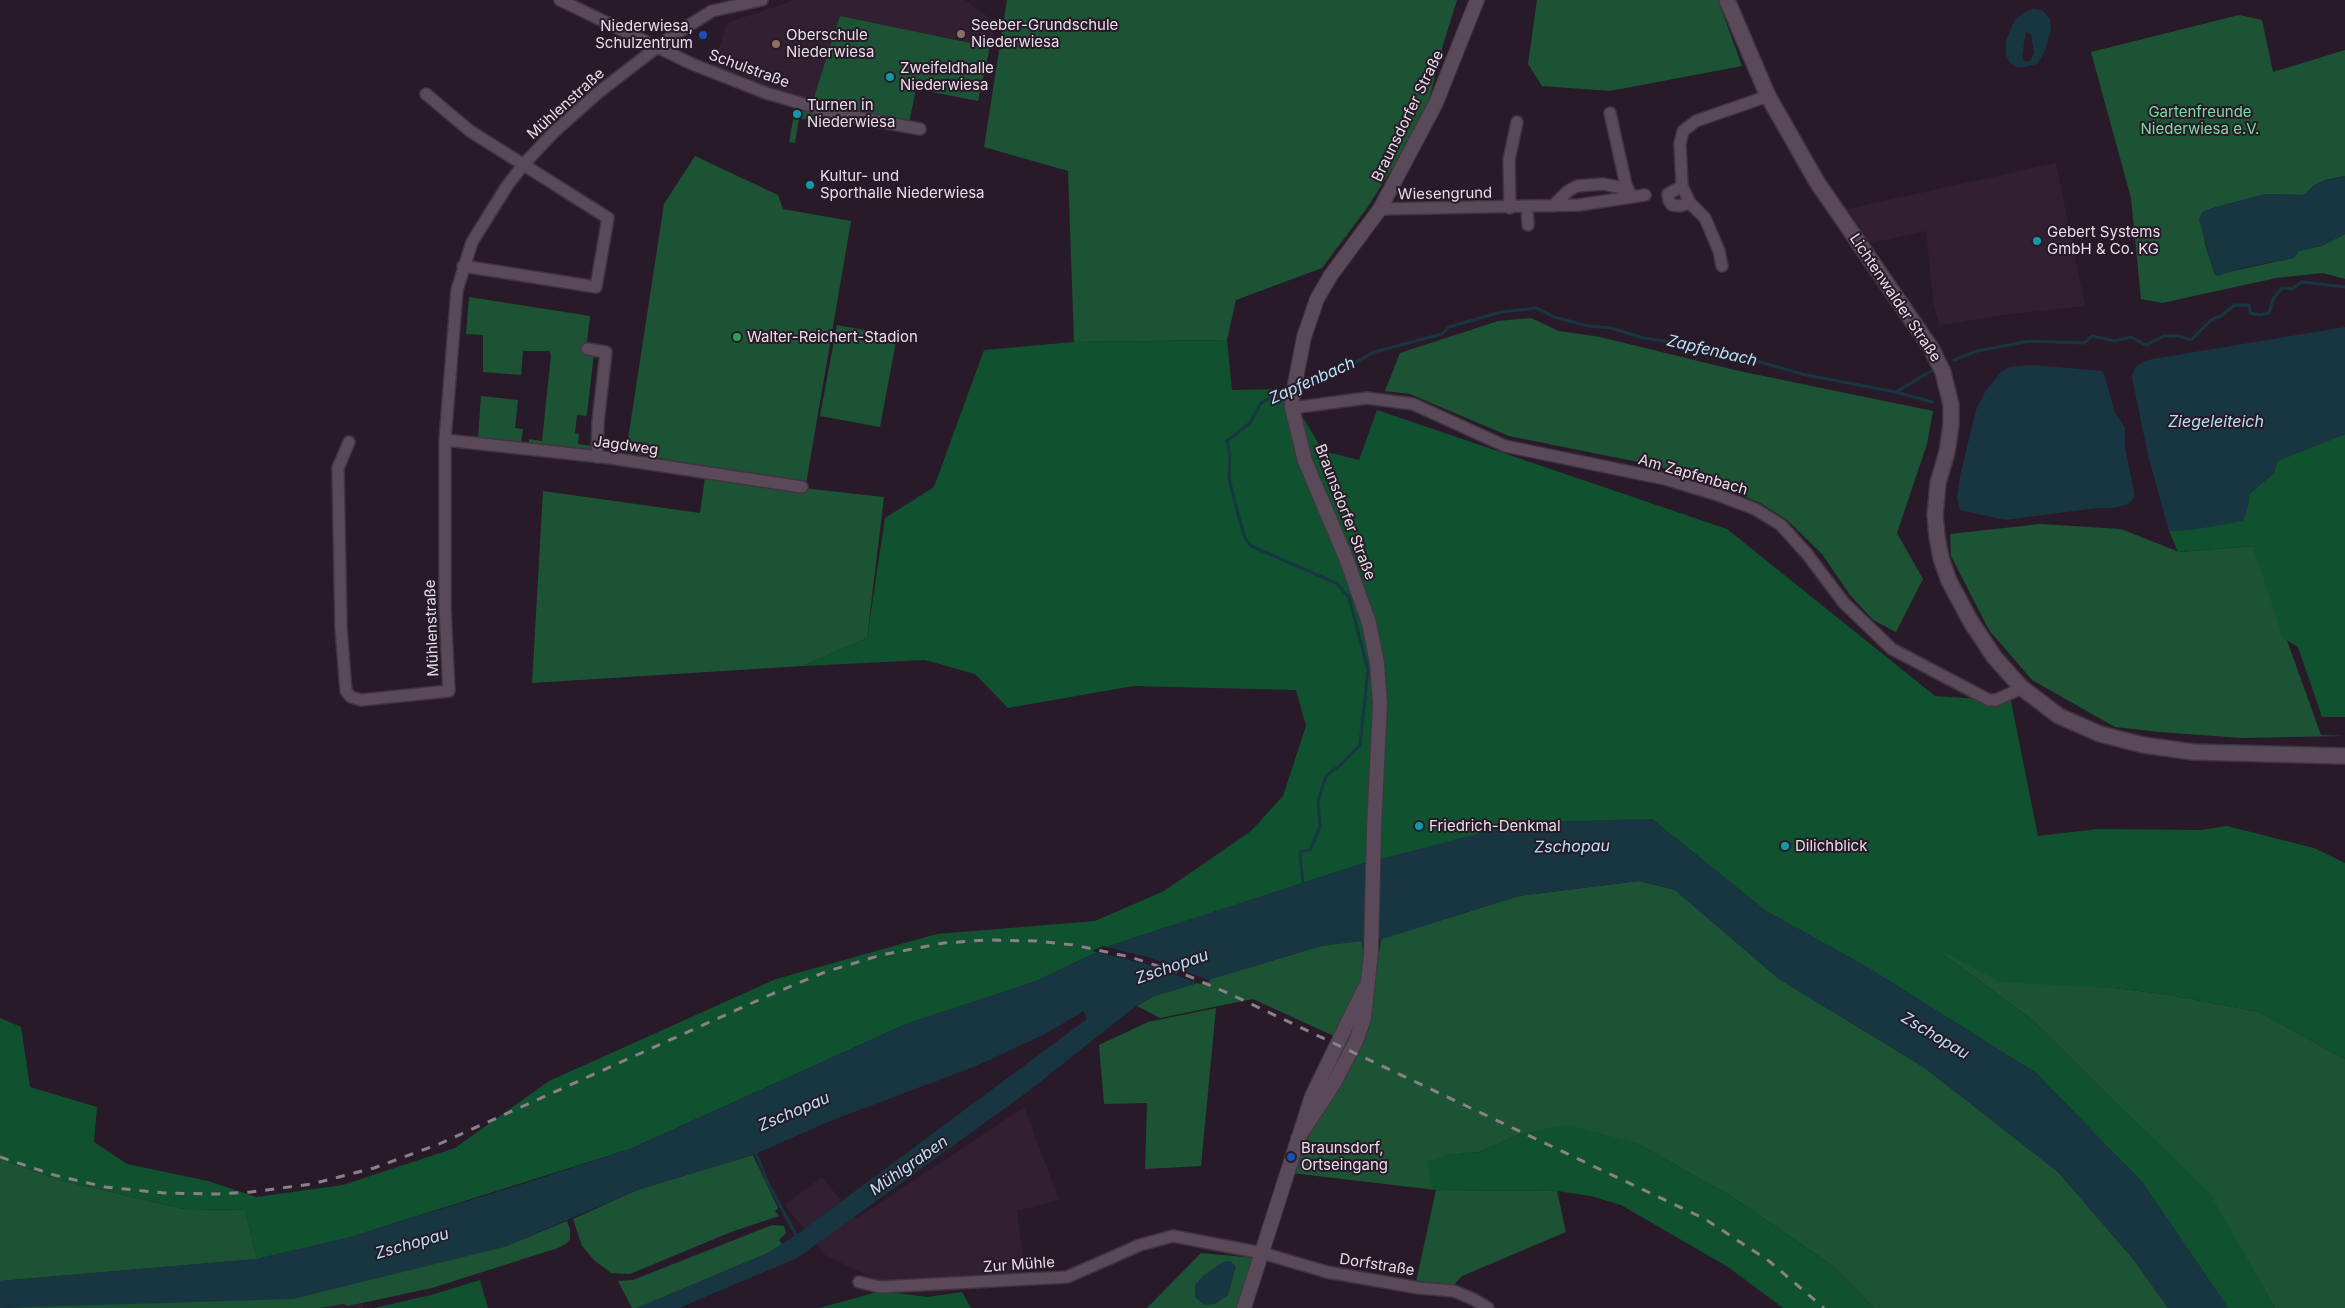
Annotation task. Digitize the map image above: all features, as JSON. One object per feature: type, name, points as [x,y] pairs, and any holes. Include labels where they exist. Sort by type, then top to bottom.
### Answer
[{"type":"main road","name":"Lichtenwalder Straße","points":[[1727,0],[1768,96],[1817,182],[1931,348],[1943,372],[1948,388],[1951,425],[1947,452],[1938,483],[1935,515],[1941,558],[1949,580],[1971,622],[1995,658],[2022,688],[2059,716],[2100,734],[2143,745],[2193,752],[2345,756]]},
{"type":"street","name":"Schulstraße","points":[[560,0],[659,46],[692,64],[766,94],[834,113],[920,129]]},
{"type":"street","name":"Mühlenstraße","points":[[349,442],[338,468],[341,628],[346,688],[351,697],[361,700],[449,691],[445,608],[445,440],[454,314],[463,266],[472,242],[484,220],[523,165],[554,132],[592,97],[670,36],[714,5],[762,0]]},
{"type":"street","name":"Braunsdorfer Straße","points":[[1262,1253],[1312,1096],[1370,976],[1372,953],[1374,840],[1380,704],[1373,643],[1369,623],[1346,558],[1305,461],[1292,403],[1296,378],[1304,337],[1317,300],[1331,276],[1380,209],[1436,103],[1477,0]]},
{"type":"street","points":[[426,94],[470,131],[608,218],[596,287],[463,266]]},
{"type":"street","points":[[1722,266],[1719,251],[1705,218],[1690,203],[1682,186],[1680,144],[1683,131],[1696,121],[1768,96]]},
{"type":"street","points":[[1610,113],[1630,193]]},
{"type":"street","name":"Wiesengrund","points":[[1510,208],[1509,160],[1517,122]]},
{"type":"street","name":"Wiesengrund","points":[[1553,206],[1568,191],[1577,186],[1603,184],[1630,193],[1645,195]]},
{"type":"street","points":[[1682,186],[1668,194],[1669,201],[1672,205],[1680,206],[1690,203]]},
{"type":"street","name":"Wiesengrund","points":[[1380,209],[1527,208],[1579,205],[1630,193]]},
{"type":"street","points":[[1527,208],[1528,225]]},
{"type":"street","points":[[588,349],[606,352],[598,422],[597,457]]},
{"type":"street","name":"Am Zapfenbach","points":[[1292,403],[1367,398],[1413,404],[1505,446],[1665,479],[1718,495],[1754,509],[1781,524],[1807,554],[1844,603],[1892,649],[1989,700],[1996,700],[2022,688]]},
{"type":"street","name":"Jagdweg","points":[[445,440],[597,457],[802,487]]},
{"type":"street","name":"Zur Mühle","points":[[859,1282],[880,1287],[1067,1277],[1140,1244],[1173,1236],[1262,1253]]},
{"type":"street","points":[[1244,1308],[1262,1253]]},
{"type":"street","name":"Dorfstraße","points":[[1262,1253],[1327,1272],[1419,1288],[1454,1291],[1486,1308]]},
{"type":"shaded area","name":"Oberschule Niederwiesa","points":[[795,0],[965,0],[995,22],[990,47],[840,16],[812,103],[763,87],[713,66],[727,23]]},
{"type":"shaded area","points":[[2056,163],[2085,306],[2003,315],[1940,325],[1934,307],[1926,231],[1870,243],[1848,209]]},
{"type":"shaded area","points":[[1024,1107],[1059,1200],[1017,1211],[1026,1278],[889,1286],[825,1255],[785,1205],[822,1177],[856,1219]]},
{"type":"shaded area","points":[[344,1304],[348,1306],[363,1304],[363,1308],[319,1308]]},
{"type":"green space","points":[[1007,0],[1457,0],[1429,100],[1395,164],[1367,208],[1322,268],[1236,300],[1227,340],[1074,342],[1068,171],[984,147]]},
{"type":"green space","points":[[1537,0],[1718,0],[1742,66],[1610,91],[1542,86],[1528,64]]},
{"type":"green space","name":"Gartenfreunde Niederwiesa e.V.","points":[[2239,15],[2262,20],[2273,72],[2345,50],[2345,176],[2325,180],[2313,186],[2304,195],[2265,194],[2206,210],[2201,214],[2205,244],[2215,275],[2293,258],[2299,251],[2321,246],[2345,234],[2345,279],[2323,273],[2276,278],[2162,303],[2141,299],[2131,198],[2091,52]]},
{"type":"green space","points":[[840,16],[990,47],[978,101],[916,89],[909,123],[812,103]]},
{"type":"green space","points":[[795,109],[820,114],[819,122],[799,118],[795,143],[789,142]]},
{"type":"green space","name":"Walter-Reichert-Stadion","points":[[695,156],[778,195],[783,209],[851,221],[806,484],[626,452],[664,204]]},
{"type":"green space","points":[[469,297],[590,316],[586,351],[594,354],[587,414],[586,416],[577,415],[575,433],[579,434],[578,444],[592,446],[594,453],[529,445],[529,439],[542,441],[551,355],[549,351],[523,351],[521,375],[483,372],[483,335],[466,334]]},
{"type":"green space","points":[[1531,318],[1559,331],[1600,337],[1739,371],[1933,411],[1927,444],[1897,533],[1923,579],[1896,632],[1873,620],[1850,595],[1822,554],[1786,519],[1760,503],[1719,486],[1658,466],[1509,436],[1410,394],[1385,391],[1400,353],[1498,321]]},
{"type":"green space","points":[[837,325],[897,336],[880,427],[820,416]]},
{"type":"green space","points":[[1227,340],[1232,390],[1286,389],[1323,451],[1359,460],[1377,410],[1727,529],[1935,696],[2011,701],[2038,836],[2098,829],[2201,830],[2227,826],[2314,848],[2345,863],[2345,1059],[2259,1012],[2165,994],[2113,988],[2000,982],[1932,946],[2031,1019],[2210,1194],[2275,1308],[2228,1308],[2143,1183],[2036,1073],[1867,967],[1766,911],[1652,819],[1361,864],[1112,945],[1036,981],[906,1024],[630,1149],[347,1238],[257,1259],[245,1210],[184,1209],[60,1180],[0,1159],[0,1018],[21,1027],[30,1087],[97,1107],[94,1142],[127,1164],[208,1181],[256,1197],[343,1185],[455,1148],[549,1081],[776,979],[937,934],[1095,921],[1164,891],[1251,831],[1283,796],[1306,726],[1296,690],[1133,686],[1008,708],[975,674],[925,660],[803,666],[867,638],[885,518],[934,487],[984,350],[1074,342]]},
{"type":"green space","points":[[481,396],[518,400],[515,428],[523,429],[521,443],[478,439]]},
{"type":"green space","points":[[2345,434],[2345,717],[2322,717],[2298,647],[2283,638],[2253,546],[2178,552],[2169,531],[2226,524],[2248,506],[2249,494],[2274,473],[2277,461]]},
{"type":"green space","points":[[705,477],[884,497],[867,638],[803,666],[532,683],[543,491],[700,513]]},
{"type":"green space","points":[[2040,524],[2121,529],[2179,552],[2253,546],[2321,735],[2345,736],[2241,738],[2115,727],[2032,680],[1989,630],[1951,556],[1950,534]]},
{"type":"green space","points":[[1639,881],[1675,890],[1779,979],[1925,1068],[2058,1172],[2134,1260],[2168,1308],[1874,1308],[1833,1266],[1729,1195],[1636,1143],[1521,1134],[1479,1152],[1447,1155],[1436,1190],[1291,1173],[1297,1155],[1372,1001],[1381,939],[1519,896]]},
{"type":"green space","points":[[1362,940],[1364,971],[1360,989],[1336,1037],[1253,999],[1160,1018],[1137,1006],[1154,996],[1321,946]]},
{"type":"green space","points":[[1928,943],[2113,988],[2165,994],[2259,1012],[2345,1059],[2345,1308],[2275,1308],[2209,1194],[2031,1019]]},
{"type":"green space","points":[[1216,1008],[1201,1166],[1145,1169],[1147,1103],[1104,1104],[1099,1045],[1148,1022]]},
{"type":"green space","points":[[1567,1125],[1636,1143],[1729,1195],[1833,1266],[1874,1308],[1783,1308],[1728,1267],[1621,1205],[1591,1196],[1557,1191],[1436,1190],[1431,1186],[1428,1162],[1447,1155],[1479,1152],[1521,1134]]},
{"type":"green space","points":[[753,1155],[778,1208],[775,1211],[779,1216],[731,1232],[630,1274],[611,1273],[594,1260],[582,1246],[573,1219],[637,1190]]},
{"type":"green space","points":[[0,1159],[60,1180],[184,1209],[245,1210],[257,1259],[0,1281]]},
{"type":"green space","points":[[1436,1190],[1557,1191],[1566,1232],[1462,1276],[1453,1286],[1416,1282]]},
{"type":"green space","points":[[567,1221],[570,1239],[558,1248],[432,1288],[348,1306],[344,1304],[319,1308],[7,1308],[45,1306],[504,1247]]},
{"type":"green space","points":[[772,1225],[784,1226],[786,1233],[779,1240],[782,1244],[768,1253],[637,1308],[632,1308],[618,1281],[633,1280]]},
{"type":"green space","points":[[1201,1253],[1255,1258],[1238,1308],[1147,1308]]},
{"type":"green space","points":[[480,1280],[488,1308],[374,1308],[431,1295]]},
{"type":"green space","points":[[881,1291],[927,1297],[962,1292],[971,1308],[819,1308]]},
{"type":"water","points":[[2032,9],[2042,10],[2050,19],[2051,28],[2045,51],[2037,64],[2016,67],[2010,63],[2006,55],[2006,40],[2015,20]],"holes":[[[2026,32],[2031,34],[2034,53],[2030,61],[2027,62],[2024,61],[2022,56]]]},
{"type":"water","points":[[2345,176],[2345,234],[2321,246],[2299,251],[2294,258],[2242,268],[2218,276],[2215,275],[2199,220],[2201,214],[2206,210],[2265,194],[2304,195],[2313,186],[2325,180]]},
{"type":"water","name":"Ziegeleiteich","points":[[2345,327],[2345,434],[2277,461],[2274,473],[2249,494],[2247,512],[2243,521],[2192,530],[2169,531],[2148,455],[2134,387],[2132,375],[2136,367],[2144,361],[2153,359]]},
{"type":"water","name":"Ziegeleiteich","points":[[2031,365],[2103,371],[2115,412],[2125,428],[2125,448],[2134,492],[2134,498],[2128,504],[2115,508],[2097,508],[2005,520],[1960,510],[1957,498],[1960,476],[1976,410],[1986,390],[2001,372],[2009,367]]},
{"type":"water","points":[[1652,819],[1766,911],[1867,967],[2036,1073],[2143,1183],[2228,1308],[2168,1308],[2134,1260],[2058,1172],[1925,1068],[1779,979],[1675,890],[1639,881],[1519,896],[1381,939],[1321,946],[1154,996],[1136,1006],[1026,1093],[797,1258],[679,1308],[637,1308],[768,1253],[796,1235],[1087,1019],[1084,1011],[1045,1034],[976,1066],[830,1121],[753,1155],[637,1190],[504,1247],[293,1299],[0,1308],[0,1281],[256,1259],[347,1238],[526,1183],[630,1149],[906,1024],[1036,981],[1112,945],[1361,864],[1523,822]]},
{"type":"water","points":[[1230,1261],[1236,1266],[1228,1295],[1215,1304],[1204,1305],[1195,1297],[1195,1285],[1203,1276],[1223,1262]]},
{"type":"pier","points":[[1103,946],[1150,958],[1211,981],[1200,984],[1146,964],[1092,951]]},
{"type":"waterway","name":"Zapfenbach","points":[[1954,360],[1977,351],[2030,341],[2084,343],[2092,336],[2115,341],[2131,337],[2146,345],[2164,336],[2179,336],[2191,340],[2211,320],[2221,316],[2235,305],[2249,305],[2250,313],[2260,315],[2269,313],[2273,299],[2282,288],[2292,289],[2302,282],[2345,287]]},
{"type":"waterway","name":"Zapfenbach","points":[[1299,387],[1344,369],[1374,352],[1442,334],[1449,327],[1501,312],[1537,308],[1554,317],[1588,326],[1611,328],[1643,338],[1703,346],[1806,375],[1896,392],[1931,371]]},
{"type":"waterway","name":"Zapfenbach","points":[[1291,390],[1273,396],[1261,403],[1250,423],[1227,441],[1230,454],[1229,479],[1239,518],[1245,538],[1251,546],[1336,583],[1349,597],[1368,670],[1360,745],[1342,764],[1327,775],[1318,802],[1320,827],[1310,850],[1300,852],[1303,886]]},
{"type":"waterway","points":[[1896,392],[1932,402]]},
{"type":"waterway","points":[[755,1151],[767,1181],[797,1237]]},
{"type":"railway","points":[[0,1157],[54,1175],[105,1187],[164,1193],[218,1194],[251,1192],[312,1184],[374,1168],[439,1144],[825,972],[881,955],[944,943],[986,940],[1036,941],[1074,945],[1130,957],[1186,975],[1230,994],[1705,1219],[1769,1261],[1824,1308]]},
{"type":"place","name":"Seeber-Grundschule Niederwiesa","points":[[961,34]]},
{"type":"place","name":"Niederwiesa, Schulzentrum","points":[[703,35]]},
{"type":"place","name":"Oberschule Niederwiesa","points":[[776,44]]},
{"type":"place","name":"Zweifeldhalle Niederwiesa","points":[[890,77]]},
{"type":"place","name":"Turnen in Niederwiesa","points":[[797,114]]},
{"type":"place","name":"Kultur- und Sporthalle Niederwiesa","points":[[810,185]]},
{"type":"place","name":"Gebert Systems GmbH & Co. KG","points":[[2037,241]]},
{"type":"place","name":"Walter-Reichert-Stadion","points":[[737,337]]},
{"type":"place","name":"Friedrich-Denkmal","points":[[1419,826]]},
{"type":"place","name":"Dilichblick","points":[[1785,846]]},
{"type":"place","name":"Braunsdorf, Ortseingang","points":[[1291,1157]]},
{"type":"water label","name":"Zschopau","points":[[1572,847]]},
{"type":"water label","name":"Zschopau","points":[[1172,967]]},
{"type":"water label","name":"Zschopau","points":[[1935,1036]]},
{"type":"water label","name":"Zschopau","points":[[794,1112]]},
{"type":"water label","name":"Mühlgraben","points":[[909,1166]]},
{"type":"water label","name":"Zschopau","points":[[412,1244]]}]
